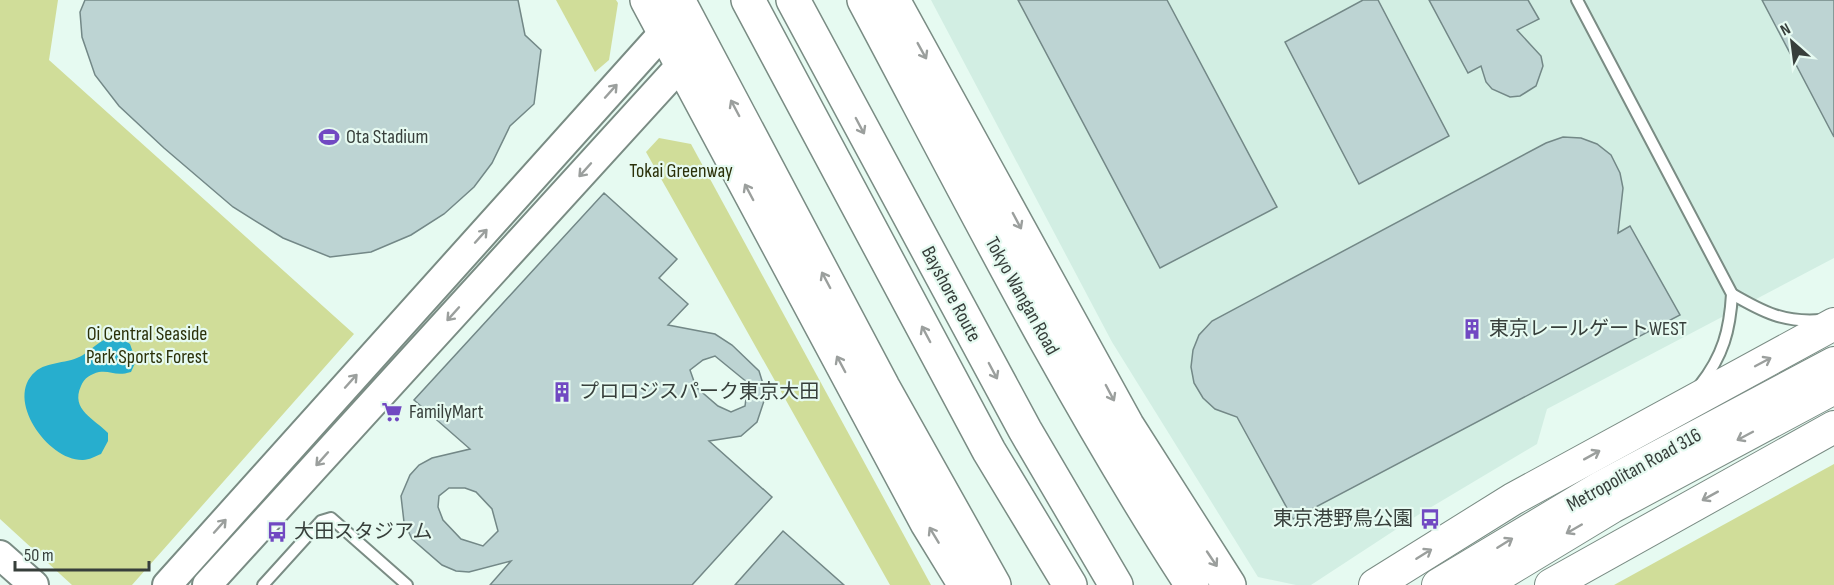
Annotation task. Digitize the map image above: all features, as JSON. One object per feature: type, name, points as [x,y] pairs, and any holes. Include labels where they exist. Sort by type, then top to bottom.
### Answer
[{"type":"highway","points":[[647,0],[927,523],[965,585]]},
{"type":"highway","points":[[678,0],[883,387],[994,585]]},
{"type":"highway","points":[[728,0],[767,64],[800,100]]},
{"type":"highway","name":"Bayshore Route","points":[[748,0],[989,451],[1070,585]]},
{"type":"highway","name":"Bayshore Route","points":[[794,0],[1025,430],[1116,585]]},
{"type":"highway","points":[[807,0],[833,53],[842,93]]},
{"type":"highway","name":"Tokyo Wangan Road","points":[[864,0],[1014,283],[1127,482],[1192,585]]},
{"type":"highway","points":[[893,0],[1127,425],[1229,585]]},
{"type":"highway","points":[[1025,430],[1138,585]]},
{"type":"highway","points":[[989,451],[1057,585]]},
{"type":"main road","points":[[1375,585],[1513,500],[1834,324]]},
{"type":"main road","name":"Metropolitan Road 316","points":[[1438,585],[1603,486],[1834,363]]},
{"type":"main road","name":"Metropolitan Road 316","points":[[1483,585],[1612,507],[1834,388]]},
{"type":"main road","points":[[1551,585],[1834,427]]},
{"type":"street","points":[[167,585],[664,32]]},
{"type":"street","points":[[217,582],[681,65]]},
{"type":"street","points":[[0,555],[34,585]]},
{"type":"lane","points":[[1576,0],[1731,294],[1730,322],[1725,347],[1716,365],[1679,407]]},
{"type":"lane","points":[[1731,294],[1758,309],[1797,322],[1834,319]]},
{"type":"lane","points":[[263,585],[321,521],[331,518],[407,585]]},
{"type":"shaded area","points":[[931,0],[1834,0],[1834,258],[1547,409],[1537,444],[1418,515],[1311,585],[1296,585],[1258,577],[1112,342]]},
{"type":"green space","name":"Oi Central Seaside Park Sports Forest","points":[[0,0],[58,0],[49,60],[354,334],[132,585],[72,585],[0,519]]},
{"type":"green space","points":[[556,0],[616,0],[618,3],[609,60],[595,72]]},
{"type":"green space","name":"Tokai Greenway","points":[[659,138],[691,144],[931,585],[890,585],[646,152]]},
{"type":"green space","points":[[1834,464],[1834,585],[1614,585]]},
{"type":"water","points":[[118,335],[130,344],[136,361],[131,372],[93,374],[84,381],[78,394],[81,408],[108,433],[108,441],[101,454],[95,457],[83,460],[70,458],[44,440],[34,427],[27,412],[24,397],[27,384],[40,368],[77,358],[103,340]]},
{"type":"building","name":"Ota Stadium","points":[[85,0],[518,0],[525,35],[541,50],[534,104],[510,126],[492,163],[474,187],[444,214],[411,235],[371,252],[330,257],[283,238],[233,207],[119,106],[95,75],[82,37],[80,12]]},
{"type":"building","points":[[1018,0],[1167,0],[1277,207],[1160,268]]},
{"type":"building","points":[[1363,0],[1378,0],[1449,136],[1359,184],[1285,42]]},
{"type":"building","points":[[1429,0],[1528,0],[1539,19],[1517,30],[1541,56],[1543,66],[1536,86],[1520,96],[1510,97],[1492,89],[1486,82],[1481,66],[1468,73]]},
{"type":"building","points":[[1762,0],[1834,0],[1834,137]]},
{"type":"building","name":"東京レールゲートWEST","points":[[1563,137],[1581,138],[1597,144],[1611,155],[1620,173],[1623,188],[1618,233],[1630,226],[1680,315],[1293,519],[1237,417],[1215,409],[1203,398],[1194,383],[1191,367],[1193,350],[1199,335],[1212,321],[1546,143]]},
{"type":"building","name":"プロロジスパーク東京大田","points":[[604,193],[677,259],[659,278],[688,304],[668,325],[715,334],[732,345],[759,371],[764,387],[764,401],[757,422],[741,436],[709,441],[772,497],[692,585],[490,585],[511,561],[469,572],[456,571],[442,565],[412,539],[404,522],[401,496],[410,475],[419,465],[432,458],[470,449],[414,400]],"holes":[[[715,356],[748,383],[745,406],[731,412],[718,406],[696,387],[690,370],[703,360]],[[449,488],[465,488],[476,492],[492,509],[498,531],[483,546],[461,539],[443,520],[438,507],[439,496]]]},
{"type":"building","points":[[783,531],[844,585],[735,585]]},
{"type":"place","name":"Ota Stadium","points":[[329,137]]},
{"type":"place","name":"東京レールゲートWEST","points":[[1472,329]]},
{"type":"place","name":"プロロジスパーク東京大田","points":[[562,392]]},
{"type":"place","name":"FamilyMart","points":[[392,412]]},
{"type":"place","name":"東京港野鳥公園","points":[[1430,519]]},
{"type":"place","name":"大田スタジアム","points":[[277,532]]}]
